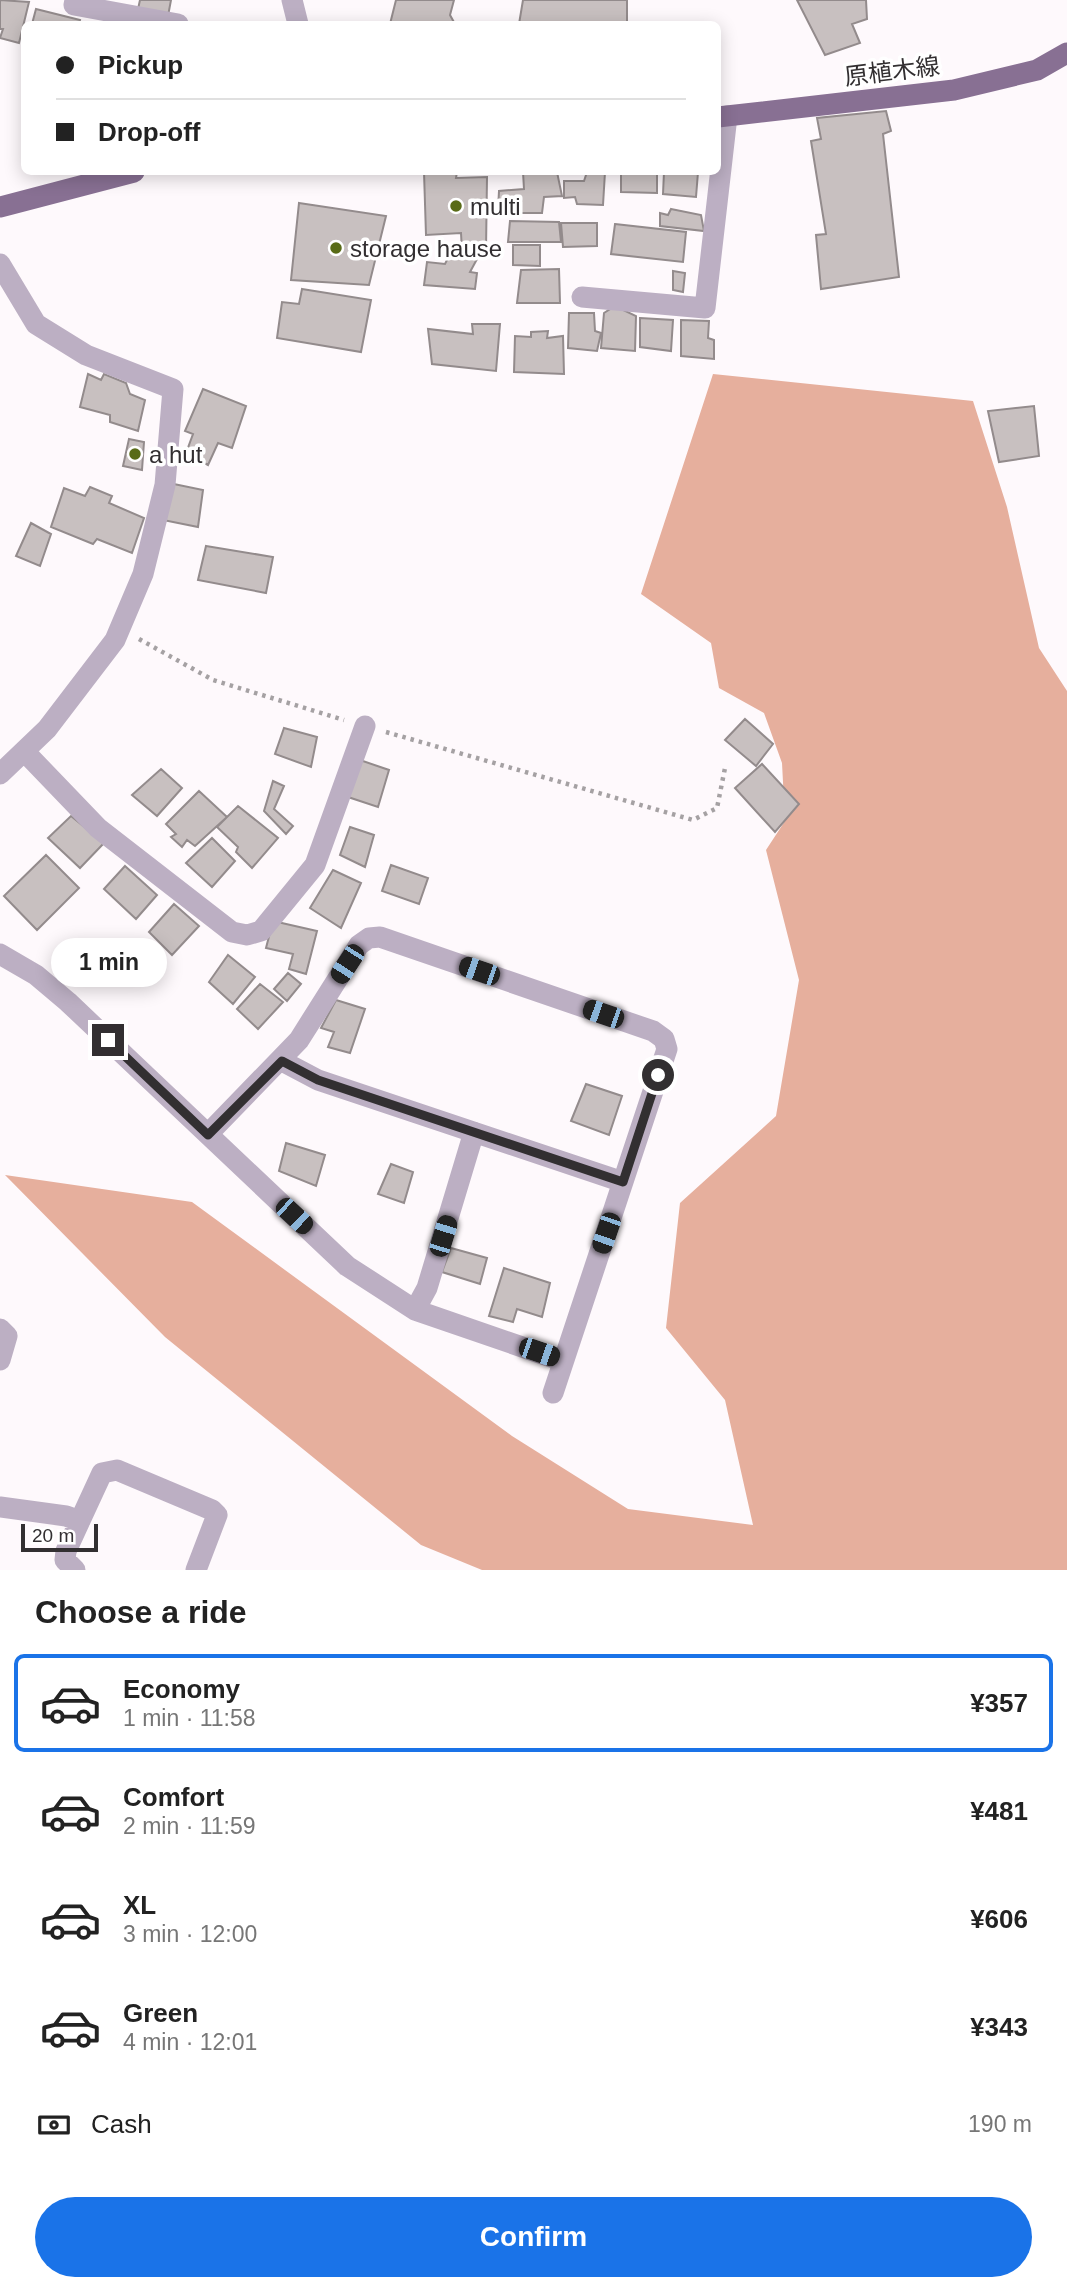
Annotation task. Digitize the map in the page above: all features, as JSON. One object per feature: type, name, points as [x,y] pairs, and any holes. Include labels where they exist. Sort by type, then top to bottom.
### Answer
[{"type":"main road","name":"原植木線","points":[[722,117],[954,90],[1037,70],[1067,53]]},
{"type":"main road","points":[[0,207],[123,175]]},
{"type":"street","points":[[75,0],[74,5],[162,21]]},
{"type":"street","points":[[292,0],[297,21]]},
{"type":"street","points":[[582,297],[705,308],[717,175]]},
{"type":"street","points":[[0,264],[36,324],[86,355],[173,389],[165,485],[143,574],[115,640],[47,729],[0,774]]},
{"type":"street","points":[[24,751],[99,828],[232,932],[247,935],[261,931],[315,865],[365,726]]},
{"type":"street","points":[[208,1135],[282,1061],[299,1040],[359,945],[369,938],[380,937],[653,1031],[664,1039],[667,1049],[553,1393]]},
{"type":"street","points":[[0,954],[36,975],[68,1002],[347,1266],[415,1310],[563,1361]]},
{"type":"street","points":[[282,1061],[318,1080],[623,1182]]},
{"type":"street","points":[[415,1310],[427,1289],[474,1132]]},
{"type":"street","points":[[0,1329],[7,1336],[0,1360]]},
{"type":"street","points":[[75,1570],[65,1560],[66,1551],[102,1473],[117,1470],[217,1515],[196,1570]]},
{"type":"street","points":[[0,1507],[66,1516],[80,1521]]},
{"type":"path","points":[[120,628],[213,680],[693,820],[717,808],[725,768]]},
{"type":"shaded area","points":[[713,374],[973,401],[1007,507],[1039,648],[1067,691],[1067,1570],[482,1570],[421,1545],[165,1337],[5,1175],[192,1202],[512,1436],[628,1509],[753,1525],[725,1400],[666,1328],[680,1203],[776,1116],[799,980],[766,850],[785,821],[782,763],[764,713],[719,688],[711,643],[641,594]]},
{"type":"building","points":[[0,0],[29,2],[24,21],[21,21],[19,43],[0,38],[3,29],[0,29]]},
{"type":"building","points":[[140,0],[171,0],[168,16],[138,9]]},
{"type":"building","points":[[396,0],[454,0],[450,15],[453,21],[391,21]]},
{"type":"building","points":[[523,0],[627,0],[627,21],[520,21]]},
{"type":"building","points":[[797,0],[866,0],[867,19],[852,24],[860,43],[825,55]]},
{"type":"building","points":[[36,9],[80,20],[80,21],[33,21]]},
{"type":"building","points":[[886,111],[891,131],[883,134],[899,277],[821,289],[816,235],[826,234],[811,141],[821,139],[817,118]]},
{"type":"building","name":"multi","points":[[424,175],[487,177],[486,250],[462,252],[461,233],[426,235]]},
{"type":"building","points":[[523,175],[558,175],[562,196],[544,197],[542,213],[515,213],[514,208],[498,210],[499,191],[524,189]]},
{"type":"building","points":[[586,175],[605,175],[603,205],[577,204],[575,197],[564,198],[564,181],[584,181]]},
{"type":"building","points":[[621,175],[657,175],[657,193],[621,192]]},
{"type":"building","points":[[664,175],[698,175],[696,197],[663,194]]},
{"type":"building","name":"storage hause","points":[[299,203],[386,216],[369,285],[291,280]]},
{"type":"building","points":[[671,209],[701,215],[704,231],[660,226],[660,213],[668,215]]},
{"type":"building","points":[[510,221],[559,222],[561,242],[508,242]]},
{"type":"building","points":[[561,223],[597,223],[597,246],[563,247]]},
{"type":"building","points":[[615,224],[686,232],[683,262],[611,254]]},
{"type":"building","points":[[513,245],[540,245],[540,266],[513,265]]},
{"type":"building","points":[[449,256],[477,259],[470,272],[477,273],[475,289],[424,285],[427,262],[445,264]]},
{"type":"building","points":[[559,269],[560,303],[517,303],[521,270]]},
{"type":"building","points":[[673,271],[685,273],[683,292],[673,290]]},
{"type":"building","points":[[302,289],[371,300],[361,352],[277,338],[282,302],[299,304]]},
{"type":"building","points":[[615,306],[636,316],[635,351],[601,348],[604,313]]},
{"type":"building","points":[[569,313],[594,313],[595,331],[601,333],[597,351],[568,348]]},
{"type":"building","points":[[640,318],[673,320],[671,351],[640,347]]},
{"type":"building","points":[[681,320],[709,321],[708,338],[714,340],[714,359],[681,356]]},
{"type":"building","points":[[472,324],[500,324],[496,371],[432,364],[428,329],[473,334]]},
{"type":"building","points":[[548,331],[547,338],[563,336],[564,374],[514,372],[515,336],[531,337],[531,332]]},
{"type":"building","points":[[88,374],[101,380],[104,374],[126,383],[130,394],[145,400],[138,431],[110,422],[110,415],[80,407]]},
{"type":"building","points":[[203,389],[246,406],[232,448],[218,443],[208,465],[186,453],[193,434],[185,431]]},
{"type":"building","points":[[1034,406],[1039,456],[999,462],[988,411]]},
{"type":"building","name":"a hut","points":[[129,439],[144,442],[142,470],[123,466]]},
{"type":"building","points":[[169,483],[203,490],[198,527],[163,520]]},
{"type":"building","points":[[90,487],[112,496],[109,503],[144,518],[132,553],[97,539],[93,544],[51,527],[64,488],[85,496]]},
{"type":"building","points":[[31,523],[51,534],[40,566],[16,556]]},
{"type":"building","points":[[206,546],[273,557],[266,593],[198,580]]},
{"type":"building","points":[[745,719],[773,744],[756,766],[725,740]]},
{"type":"building","points":[[284,728],[317,737],[311,767],[275,754]]},
{"type":"building","points":[[357,759],[389,770],[378,807],[345,796]]},
{"type":"building","points":[[762,764],[799,804],[775,832],[735,788]]},
{"type":"building","points":[[161,769],[182,788],[157,816],[132,795]]},
{"type":"building","points":[[273,781],[284,786],[274,809],[293,826],[286,834],[264,811]]},
{"type":"building","points":[[199,791],[227,817],[195,846],[187,840],[182,847],[171,837],[176,834],[166,824]]},
{"type":"building","points":[[238,806],[278,838],[252,868],[236,852],[238,847],[217,827]]},
{"type":"building","points":[[71,816],[104,843],[80,868],[48,838]]},
{"type":"building","points":[[350,827],[374,835],[365,867],[340,855]]},
{"type":"building","points":[[212,838],[235,861],[212,887],[186,863]]},
{"type":"building","points":[[46,855],[79,888],[37,930],[4,896]]},
{"type":"building","points":[[391,865],[428,878],[419,904],[382,891]]},
{"type":"building","points":[[125,866],[157,895],[136,919],[104,889]]},
{"type":"building","points":[[333,870],[361,883],[341,928],[310,908]]},
{"type":"building","points":[[174,904],[199,926],[172,955],[149,932]]},
{"type":"building","points":[[273,921],[317,931],[306,974],[289,969],[293,954],[266,948]]},
{"type":"building","points":[[228,955],[255,977],[233,1004],[209,982]]},
{"type":"building","points":[[288,973],[301,984],[287,1001],[274,989]]},
{"type":"building","points":[[260,984],[283,1002],[258,1029],[237,1009]]},
{"type":"building","points":[[336,1000],[365,1009],[350,1053],[328,1047],[334,1032],[321,1028]]},
{"type":"building","points":[[586,1084],[622,1096],[609,1135],[571,1121]]},
{"type":"building","points":[[286,1143],[325,1155],[316,1186],[279,1171]]},
{"type":"building","points":[[391,1164],[413,1172],[404,1203],[378,1194]]},
{"type":"building","points":[[451,1248],[487,1258],[480,1284],[442,1272]]},
{"type":"building","points":[[504,1268],[550,1283],[542,1317],[517,1309],[513,1322],[489,1316]]},
{"type":"place","name":"multi","points":[[456,206]]},
{"type":"place","name":"storage hause","points":[[336,248]]},
{"type":"place","name":"a hut","points":[[135,454]]},
{"type":"route","points":[[108,1040],[208,1135],[282,1061],[296,1071],[318,1080],[623,1182],[658,1075]]}]
